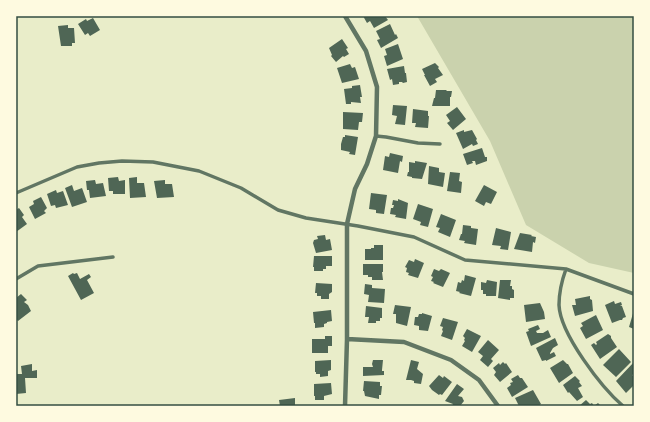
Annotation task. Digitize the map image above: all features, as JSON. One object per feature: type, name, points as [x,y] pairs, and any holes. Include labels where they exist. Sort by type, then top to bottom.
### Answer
[{"type":"street","points":[[345,16],[366,51],[376,87],[376,136],[368,164],[355,190],[347,224],[347,339],[345,406]]},
{"type":"street","points":[[376,136],[418,143],[440,144]]},
{"type":"street","points":[[16,193],[77,167],[122,161],[154,162],[199,171],[241,188],[278,210],[306,218],[414,237],[465,260],[566,269],[634,294]]},
{"type":"street","points":[[16,279],[38,266],[113,257]]},
{"type":"street","points":[[566,269],[562,280],[559,306],[564,324],[591,370],[608,392],[623,406]]},
{"type":"street","points":[[347,339],[404,342],[451,360],[479,380],[498,406]]},
{"type":"green space","points":[[417,16],[634,16],[634,273],[589,263],[526,225],[490,141]]},
{"type":"building","points":[[363,16],[385,16],[388,20],[374,28],[370,21],[367,23]]},
{"type":"building","points":[[93,18],[100,30],[90,36],[88,33],[85,35],[78,24],[86,19],[87,21]]},
{"type":"building","points":[[390,24],[398,38],[381,48],[377,40],[380,39],[376,31]]},
{"type":"building","points":[[68,25],[68,28],[74,28],[75,43],[72,43],[72,46],[61,46],[58,26]]},
{"type":"building","points":[[342,39],[348,48],[346,49],[349,54],[344,57],[343,56],[336,62],[331,56],[332,55],[329,48]]},
{"type":"building","points":[[398,44],[403,59],[387,66],[384,56],[387,55],[385,49]]},
{"type":"building","points":[[435,63],[443,75],[435,79],[437,82],[430,86],[422,69]]},
{"type":"building","points":[[350,64],[352,68],[355,67],[359,79],[342,83],[337,68]]},
{"type":"building","points":[[404,66],[407,82],[399,82],[399,84],[393,85],[387,69]]},
{"type":"building","points":[[360,85],[362,97],[360,97],[361,103],[351,102],[351,104],[346,104],[344,89]]},
{"type":"building","points":[[436,90],[452,91],[450,106],[432,106]]},
{"type":"building","points":[[393,105],[407,106],[405,125],[395,124],[397,116],[392,115]]},
{"type":"building","points":[[457,107],[466,119],[453,130],[447,123],[450,121],[446,115]]},
{"type":"building","points":[[413,109],[428,111],[428,128],[415,127],[416,123],[412,123]]},
{"type":"building","points":[[343,112],[363,113],[362,122],[359,122],[358,130],[343,129]]},
{"type":"building","points":[[464,130],[464,132],[472,130],[478,144],[473,146],[472,144],[463,149],[456,133]]},
{"type":"building","points":[[345,135],[358,137],[355,155],[341,150],[341,144]]},
{"type":"building","points":[[482,148],[485,157],[487,157],[487,161],[476,165],[475,161],[472,161],[473,163],[467,165],[463,154]]},
{"type":"building","points":[[390,153],[403,156],[402,162],[400,161],[398,173],[383,170],[385,156],[389,157]]},
{"type":"building","points":[[415,161],[427,163],[422,179],[407,176],[409,172],[409,162],[415,163]]},
{"type":"building","points":[[429,166],[439,168],[439,172],[445,173],[443,187],[428,184]]},
{"type":"building","points":[[450,172],[460,173],[459,181],[462,182],[461,193],[447,191]]},
{"type":"building","points":[[118,177],[119,181],[125,180],[125,194],[113,194],[113,191],[109,191],[108,178]]},
{"type":"building","points":[[137,177],[137,183],[144,183],[146,197],[130,198],[129,178]]},
{"type":"building","points":[[95,180],[96,184],[103,183],[106,196],[90,198],[86,181]]},
{"type":"building","points":[[165,180],[165,184],[172,184],[174,197],[157,198],[154,181]]},
{"type":"building","points":[[72,185],[74,191],[82,188],[87,202],[72,207],[65,188]]},
{"type":"building","points":[[484,185],[497,192],[491,204],[486,202],[484,206],[475,201]]},
{"type":"building","points":[[56,190],[57,193],[63,191],[68,205],[56,208],[55,205],[51,206],[47,194]]},
{"type":"building","points":[[371,193],[387,195],[384,214],[376,213],[376,210],[369,209]]},
{"type":"building","points":[[41,197],[47,208],[44,211],[46,213],[35,219],[29,207],[34,204],[33,201]]},
{"type":"building","points":[[398,199],[408,203],[406,219],[395,217],[396,215],[390,214],[391,208],[393,208],[394,205],[392,205],[393,200],[398,201]]},
{"type":"building","points":[[418,204],[433,209],[428,227],[420,225],[421,222],[413,219]]},
{"type":"building","points":[[19,208],[24,215],[22,217],[27,224],[16,232],[16,210]]},
{"type":"building","points":[[441,214],[456,220],[450,237],[438,232],[440,228],[436,227]]},
{"type":"building","points":[[463,225],[478,229],[476,245],[464,243],[465,241],[459,240],[462,234]]},
{"type":"building","points":[[496,228],[511,232],[508,250],[500,249],[501,246],[492,245]]},
{"type":"building","points":[[520,233],[536,237],[535,243],[533,242],[532,252],[514,249]]},
{"type":"building","points":[[325,235],[326,240],[330,239],[332,250],[316,253],[313,243],[314,240],[318,239],[317,236]]},
{"type":"building","points":[[374,245],[383,245],[383,260],[365,260],[365,249],[374,248]]},
{"type":"building","points":[[314,256],[332,256],[332,266],[326,266],[326,269],[323,269],[323,271],[314,271]]},
{"type":"building","points":[[415,259],[424,263],[418,278],[408,275],[409,273],[406,272],[407,268],[405,267],[409,260],[414,262]]},
{"type":"building","points":[[363,264],[383,264],[383,280],[372,280],[372,277],[363,275]]},
{"type":"building","points":[[434,269],[439,271],[441,269],[450,273],[443,287],[431,281],[433,277],[431,276]]},
{"type":"building","points":[[73,273],[77,273],[80,279],[89,274],[91,277],[87,280],[94,293],[81,300],[68,276]]},
{"type":"building","points":[[465,275],[476,278],[471,296],[456,291],[458,282],[461,283],[462,280],[464,281]]},
{"type":"building","points":[[487,280],[497,282],[496,296],[486,296],[486,294],[483,294],[483,290],[481,290],[481,282],[486,283]]},
{"type":"building","points":[[500,280],[511,280],[510,286],[512,286],[512,289],[514,290],[514,298],[510,298],[510,300],[498,298]]},
{"type":"building","points":[[316,283],[332,284],[332,292],[329,294],[329,299],[321,299],[321,296],[317,296],[317,293],[315,293]]},
{"type":"building","points":[[365,284],[372,285],[372,288],[385,289],[384,303],[368,302],[369,295],[364,294]]},
{"type":"building","points":[[21,294],[27,300],[24,302],[28,305],[31,311],[18,321],[16,319],[16,298]]},
{"type":"building","points":[[590,296],[593,311],[575,316],[572,305],[576,305],[575,299]]},
{"type":"building","points":[[614,301],[615,304],[621,302],[622,305],[620,305],[622,306],[626,317],[612,323],[605,305]]},
{"type":"building","points":[[540,303],[545,319],[526,322],[524,305]]},
{"type":"building","points":[[395,305],[411,307],[407,326],[396,323],[396,314],[393,314]]},
{"type":"building","points":[[366,306],[382,308],[382,318],[380,318],[380,321],[376,321],[376,323],[368,323],[369,317],[365,317]]},
{"type":"building","points":[[331,310],[332,321],[324,324],[324,327],[315,328],[313,312]]},
{"type":"building","points":[[634,310],[634,329],[629,327]]},
{"type":"building","points":[[422,313],[432,316],[428,331],[419,330],[419,326],[414,325],[415,317],[418,317],[419,314]]},
{"type":"building","points":[[596,315],[603,330],[586,339],[580,328],[583,326],[581,323]]},
{"type":"building","points":[[443,318],[458,322],[452,340],[441,336],[443,327],[440,326]]},
{"type":"building","points":[[538,325],[540,329],[536,331],[537,333],[543,333],[548,330],[551,337],[531,346],[526,332],[529,331],[528,329]]},
{"type":"building","points":[[467,329],[481,336],[472,352],[462,346],[465,341],[463,336]]},
{"type":"building","points":[[608,334],[611,336],[617,347],[600,359],[591,345],[594,343],[596,345],[596,342]]},
{"type":"building","points":[[325,336],[332,336],[332,346],[328,346],[328,353],[312,353],[312,339],[325,339]]},
{"type":"building","points":[[555,338],[558,345],[553,348],[550,354],[554,352],[556,356],[546,361],[542,361],[536,348]]},
{"type":"building","points":[[488,340],[499,350],[491,359],[493,361],[488,367],[480,360],[483,356],[478,352]]},
{"type":"building","points":[[619,349],[631,362],[616,377],[603,365]]},
{"type":"building","points":[[331,360],[331,370],[328,371],[328,376],[320,377],[320,374],[316,374],[315,361]]},
{"type":"building","points":[[373,360],[383,360],[382,371],[384,371],[384,375],[363,376],[363,367],[373,367]]},
{"type":"building","points":[[411,360],[419,362],[417,369],[423,374],[421,384],[414,383],[414,381],[411,380],[406,380]]},
{"type":"building","points":[[563,360],[568,364],[573,373],[559,383],[550,368]]},
{"type":"building","points":[[503,362],[505,364],[506,363],[512,372],[500,382],[494,375],[496,372],[493,368],[499,363],[500,365]]},
{"type":"building","points":[[634,362],[634,374],[632,375],[634,377],[634,385],[626,393],[616,381]]},
{"type":"building","points":[[32,364],[32,371],[37,370],[37,378],[25,378],[26,393],[16,394],[16,374],[22,374],[21,366]]},
{"type":"building","points":[[439,375],[443,378],[444,376],[452,382],[442,395],[439,395],[429,386]]},
{"type":"building","points":[[518,375],[528,387],[512,397],[507,388],[511,385],[510,383],[513,382],[511,379]]},
{"type":"building","points":[[575,376],[580,381],[579,382],[582,386],[578,388],[583,397],[577,401],[569,392],[568,393],[563,385]]},
{"type":"building","points":[[364,381],[380,382],[380,386],[382,386],[379,399],[365,396],[363,391]]},
{"type":"building","points":[[331,383],[332,394],[324,396],[324,400],[315,400],[314,384]]},
{"type":"building","points":[[457,384],[464,389],[458,396],[462,397],[464,401],[460,406],[452,406],[453,404],[445,401]]},
{"type":"building","points":[[533,390],[541,404],[538,406],[519,406],[515,398]]},
{"type":"building","points":[[295,398],[295,406],[280,406],[279,400]]},
{"type":"building","points":[[586,400],[590,404],[592,403],[594,406],[579,406]]},
{"type":"building","points":[[598,403],[601,406],[594,406]]}]
